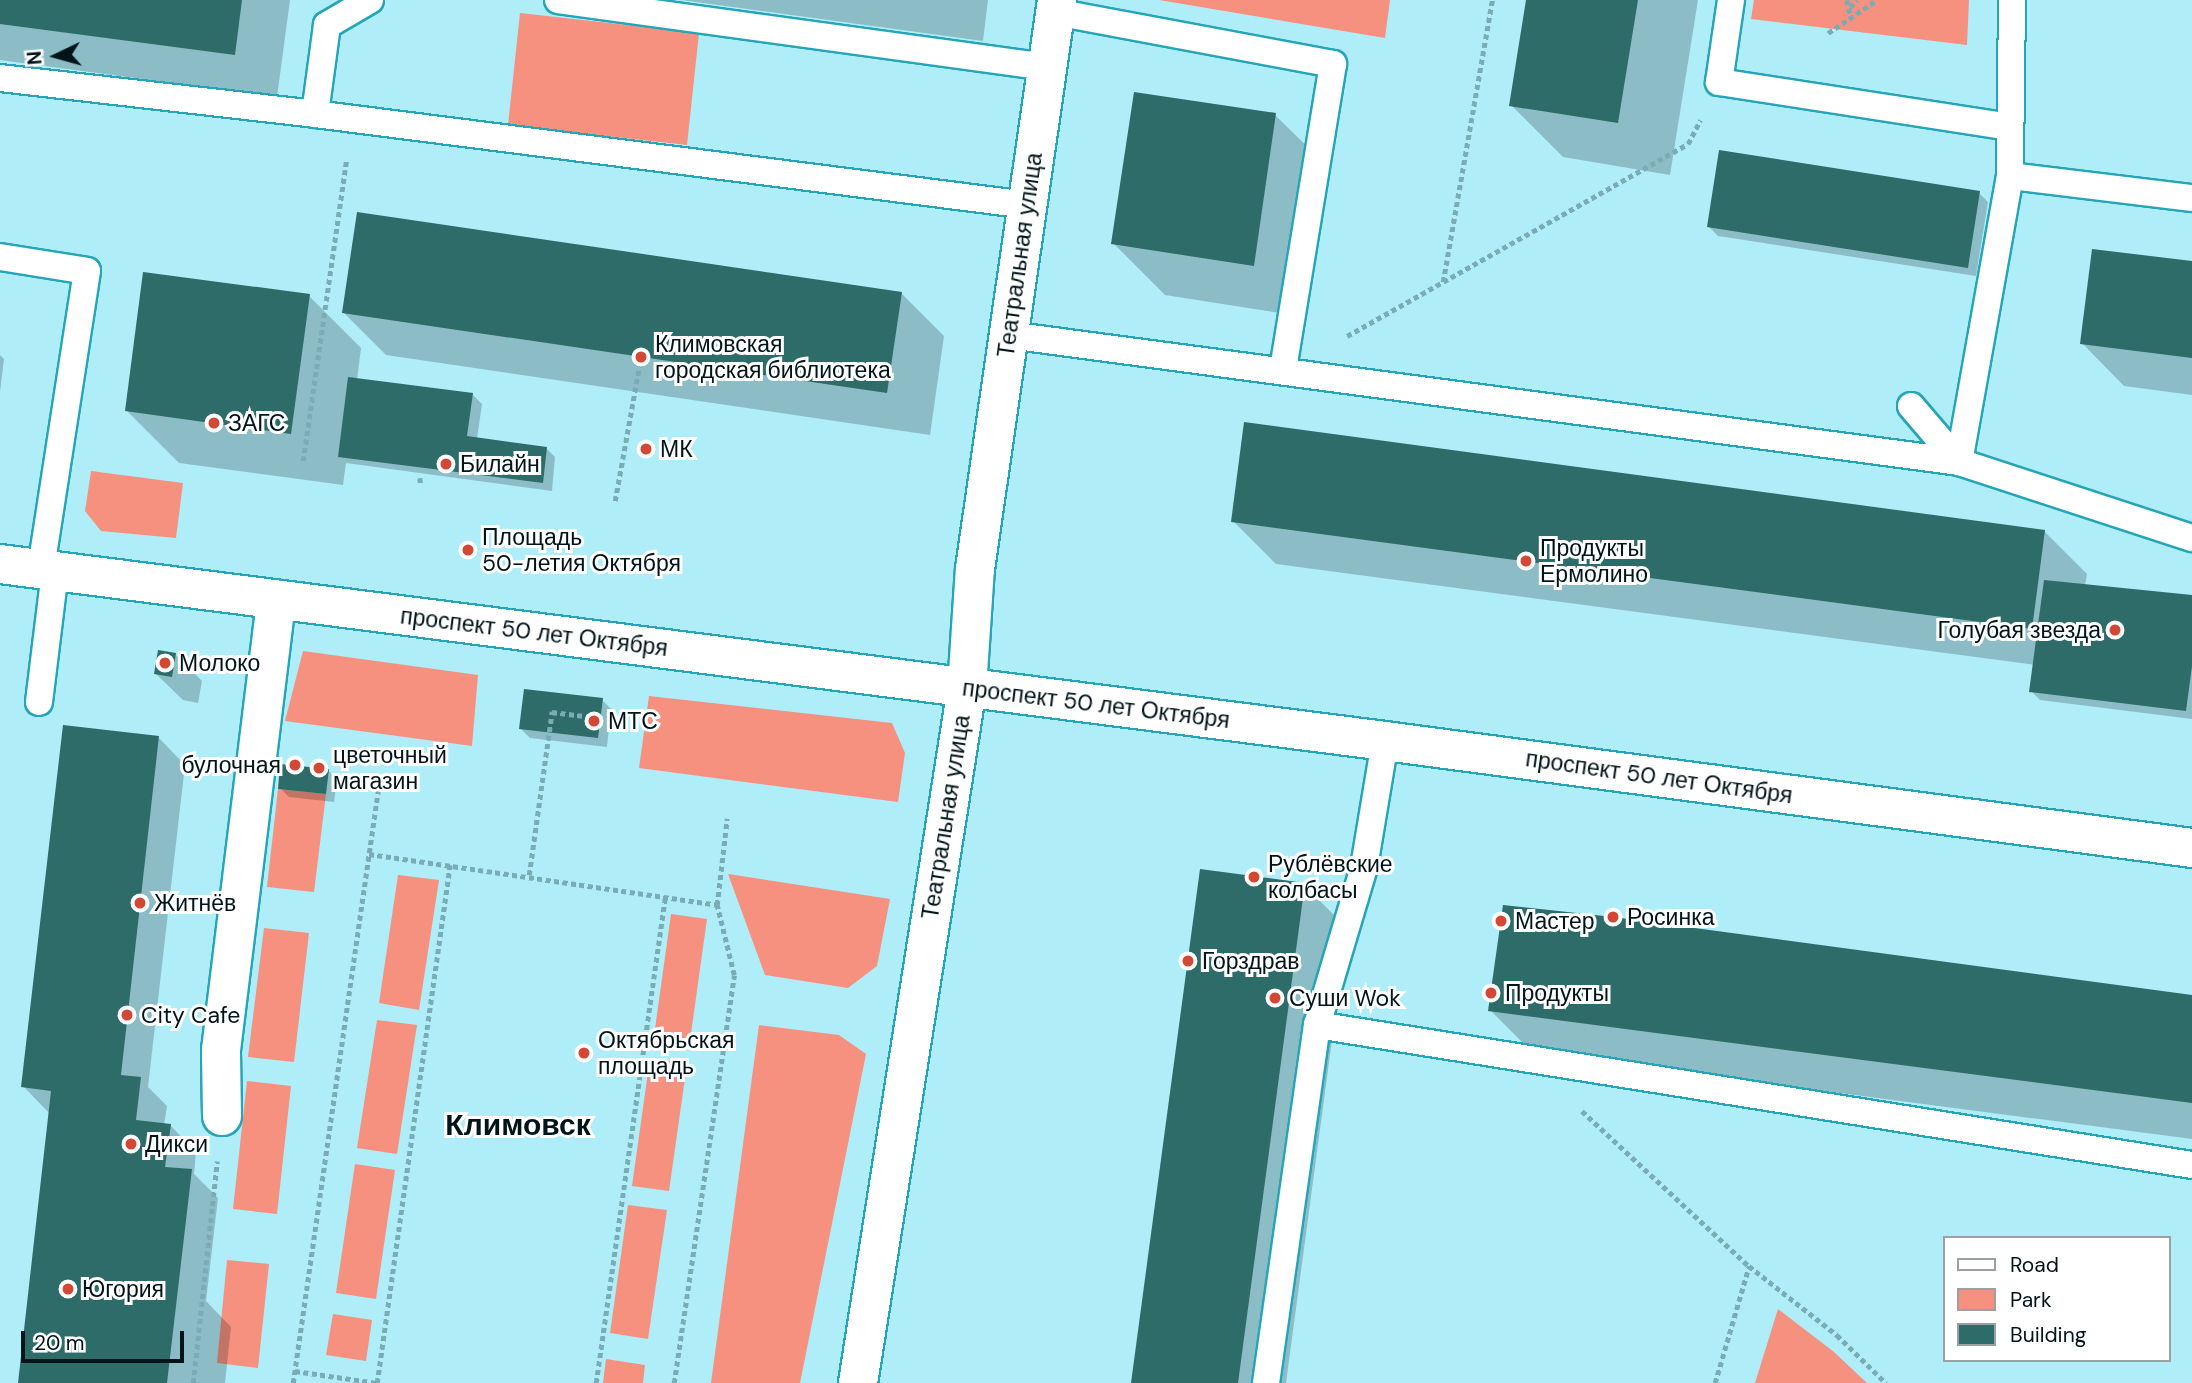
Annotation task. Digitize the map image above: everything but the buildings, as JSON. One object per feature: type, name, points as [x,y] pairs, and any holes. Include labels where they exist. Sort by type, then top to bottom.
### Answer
[{"type":"main road","name":"Театральная улица","points":[[858,1383],[967,688],[975,569],[1056,6]]},
{"type":"main road","name":"проспект 50 лет Октября","points":[[0,564],[1385,741],[2192,848]]},
{"type":"main road","points":[[222,1115],[222,1050],[276,599]]},
{"type":"lane","points":[[315,114],[327,25],[370,0]]},
{"type":"lane","points":[[558,0],[1047,67]]},
{"type":"lane","points":[[1731,0],[1719,82],[2010,127]]},
{"type":"lane","points":[[1959,462],[2010,176],[2011,0]]},
{"type":"lane","points":[[1056,6],[1333,64],[1283,371]]},
{"type":"lane","points":[[0,78],[353,118],[1027,205]]},
{"type":"lane","points":[[2010,176],[2192,198]]},
{"type":"lane","points":[[0,257],[87,271],[48,570],[39,702]]},
{"type":"lane","points":[[1009,335],[1959,462],[2192,538]]},
{"type":"lane","points":[[1912,407],[1959,462]]},
{"type":"lane","points":[[1266,1383],[1317,1026],[1364,867],[1385,741]]},
{"type":"lane","points":[[1317,1026],[2192,1165]]},
{"type":"path","points":[[1443,282],[1492,0]]},
{"type":"path","points":[[1847,0],[1851,18]]},
{"type":"path","points":[[1849,8],[1857,0]]},
{"type":"path","points":[[1828,33],[1877,0]]},
{"type":"path","points":[[1283,371],[1688,144],[1719,82]]},
{"type":"path","points":[[303,461],[353,118]]},
{"type":"path","points":[[615,501],[641,357]]},
{"type":"path","points":[[420,478],[421,486]]},
{"type":"path","points":[[529,875],[552,712],[601,718]]},
{"type":"path","points":[[293,1383],[380,777]]},
{"type":"path","points":[[674,1383],[734,975],[717,905],[727,820]]},
{"type":"path","points":[[369,854],[529,875],[717,905]]},
{"type":"path","points":[[295,1371],[378,1383],[450,865]]},
{"type":"path","points":[[596,1383],[665,896]]},
{"type":"path","points":[[1581,1110],[1749,1266],[1837,1335],[1886,1383]]},
{"type":"path","points":[[193,1383],[222,1115]]},
{"type":"path","points":[[1715,1383],[1749,1266]]},
{"type":"green space","points":[[1159,0],[1390,0],[1385,38]]},
{"type":"green space","points":[[1754,0],[1969,0],[1967,45],[1751,19]]},
{"type":"green space","points":[[520,13],[699,33],[687,145],[508,125]]},
{"type":"green space","points":[[91,471],[183,483],[176,538],[101,531],[85,511]]},
{"type":"green space","points":[[303,651],[478,675],[472,746],[285,721]]},
{"type":"green space","points":[[649,696],[892,723],[905,753],[898,802],[639,768]]},
{"type":"green space","points":[[278,789],[326,794],[314,892],[267,887]]},
{"type":"green space","points":[[728,874],[890,899],[877,966],[848,988],[765,975]]},
{"type":"green space","points":[[398,875],[439,880],[419,1010],[379,1003]]},
{"type":"green space","points":[[671,914],[707,919],[689,1048],[653,1043]]},
{"type":"green space","points":[[264,928],[309,933],[294,1062],[248,1057]]},
{"type":"green space","points":[[377,1020],[417,1025],[397,1154],[357,1148]]},
{"type":"green space","points":[[759,1025],[839,1035],[866,1054],[800,1383],[711,1383]]},
{"type":"green space","points":[[650,1058],[687,1064],[669,1191],[632,1186]]},
{"type":"green space","points":[[247,1081],[291,1086],[277,1214],[233,1209]]},
{"type":"green space","points":[[355,1164],[395,1170],[376,1299],[336,1293]]},
{"type":"green space","points":[[628,1205],[667,1210],[648,1339],[610,1333]]},
{"type":"green space","points":[[227,1260],[269,1264],[258,1368],[217,1363]]},
{"type":"green space","points":[[1778,1309],[1834,1352],[1867,1383],[1755,1383]]},
{"type":"green space","points":[[333,1314],[372,1320],[366,1361],[326,1355]]},
{"type":"green space","points":[[606,1359],[645,1365],[643,1383],[603,1383]]},
{"type":"place","name":"Климовская городская библиотека","points":[[641,357]]},
{"type":"place","name":"ЗАГС","points":[[214,423]]},
{"type":"place","name":"МК","points":[[646,449]]},
{"type":"place","name":"Билайн","points":[[446,464]]},
{"type":"place","name":"Площадь 50-летия Октября","points":[[468,550]]},
{"type":"place","name":"Продукты Ермолино","points":[[1526,561]]},
{"type":"place","name":"Голубая звезда","points":[[2115,630]]},
{"type":"place","name":"Молоко","points":[[165,663]]},
{"type":"place","name":"МТС","points":[[594,721]]},
{"type":"place","name":"булочная","points":[[295,765]]},
{"type":"place","name":"цветочный магазин","points":[[319,768]]},
{"type":"place","name":"Рублёвские колбасы","points":[[1254,877]]},
{"type":"place","name":"Житнёв","points":[[140,903]]},
{"type":"place","name":"Росинка","points":[[1613,917]]},
{"type":"place","name":"Мастер","points":[[1501,921]]},
{"type":"place","name":"Горздрав","points":[[1188,961]]},
{"type":"place","name":"Продукты","points":[[1491,993]]},
{"type":"place","name":"Суши Wok","points":[[1275,998]]},
{"type":"place","name":"City Cafe","points":[[127,1015]]},
{"type":"place","name":"Октябрьская площадь","points":[[584,1053]]},
{"type":"place","name":"Дикси","points":[[131,1144]]},
{"type":"place","name":"Югория","points":[[68,1289]]},
{"type":"district","name":"Климовск","points":[[518,1125]]}]
